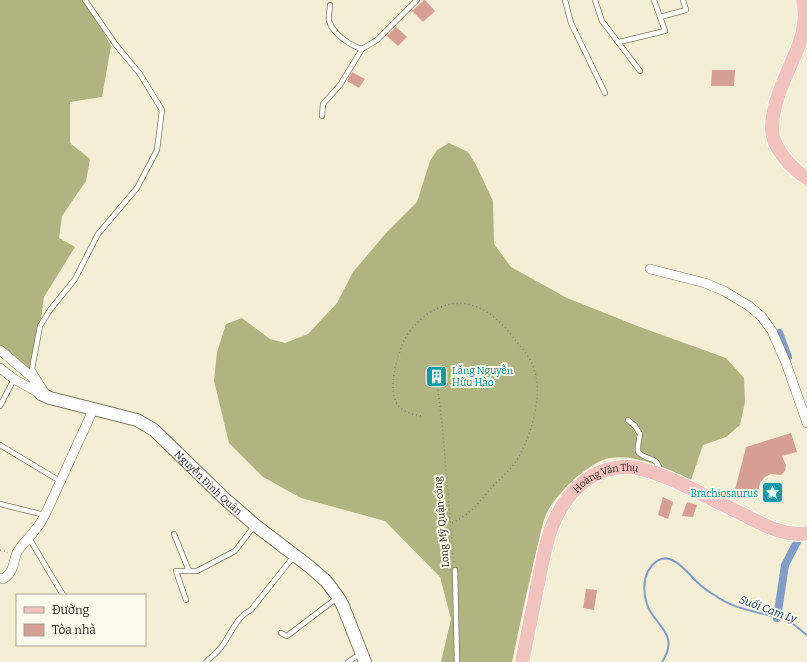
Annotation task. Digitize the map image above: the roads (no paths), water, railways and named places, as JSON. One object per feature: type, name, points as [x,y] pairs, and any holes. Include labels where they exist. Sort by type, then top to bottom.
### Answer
[{"type":"main road","points":[[803,0],[806,19],[803,36],[781,88],[775,109],[772,130],[782,155],[807,178]]},
{"type":"main road","name":"Hoàng Văn Thụ","points":[[522,662],[546,547],[553,522],[560,507],[568,498],[588,478],[600,472],[616,467],[632,466],[662,475],[767,525],[786,532],[800,534],[807,533]]},
{"type":"street","points":[[650,269],[705,283],[724,291],[749,306],[762,317],[772,331],[786,363],[807,423]]},
{"type":"street","points":[[0,350],[33,378],[45,396]]},
{"type":"street","name":"Nguyễn Đình Quân","points":[[0,368],[14,379],[45,396],[93,410],[137,420],[154,430],[224,498],[255,525],[295,555],[326,581],[343,606],[363,657]]},
{"type":"street","points":[[0,578],[3,579],[10,572],[14,565],[16,554],[30,538],[45,515],[93,410]]},
{"type":"lane","points":[[45,396],[32,369],[40,326],[50,310],[75,279],[98,234],[137,188],[157,150],[162,110],[140,74],[116,45],[85,0]]},
{"type":"lane","points":[[322,116],[323,104],[340,85],[362,49],[377,40],[417,0]]},
{"type":"lane","points":[[565,0],[571,23],[605,93]]},
{"type":"lane","points":[[595,0],[602,21],[640,71]]},
{"type":"lane","points":[[619,42],[665,31],[654,0]]},
{"type":"lane","points":[[660,17],[686,10],[683,0]]},
{"type":"lane","points":[[330,5],[329,22],[345,41],[362,49]]},
{"type":"lane","points":[[0,406],[14,379]]},
{"type":"lane","points":[[628,420],[635,426],[640,434],[638,452],[642,456],[657,461],[660,465],[662,475]]},
{"type":"lane","points":[[0,445],[60,481]]},
{"type":"lane","points":[[0,504],[45,515]]},
{"type":"lane","points":[[186,600],[176,571],[196,571],[235,551],[255,525]]},
{"type":"lane","points":[[174,534],[189,571]]},
{"type":"lane","points":[[30,538],[62,594]]},
{"type":"lane","points":[[206,662],[221,648],[237,621],[244,613],[251,610],[295,555]]},
{"type":"lane","name":"Long Mỹ Quận công","points":[[455,570],[457,662]]},
{"type":"lane","points":[[281,632],[287,636],[338,597]]},
{"type":"lane","points":[[348,662],[363,657]]},
{"type":"waterway","points":[[779,333],[788,357]]},
{"type":"waterway","points":[[777,618],[785,565],[797,542]]},
{"type":"waterway","name":"Suối Cam Ly","points":[[662,662],[667,651],[668,639],[649,608],[646,601],[644,586],[645,579],[651,566],[662,559],[668,559],[678,564],[703,587],[725,602],[793,624],[807,635]]},
{"type":"place","name":"Lăng Nguyễn Hữu Hào","points":[[437,376]]},
{"type":"place","name":"Brachiosaurus","points":[[773,493]]}]
